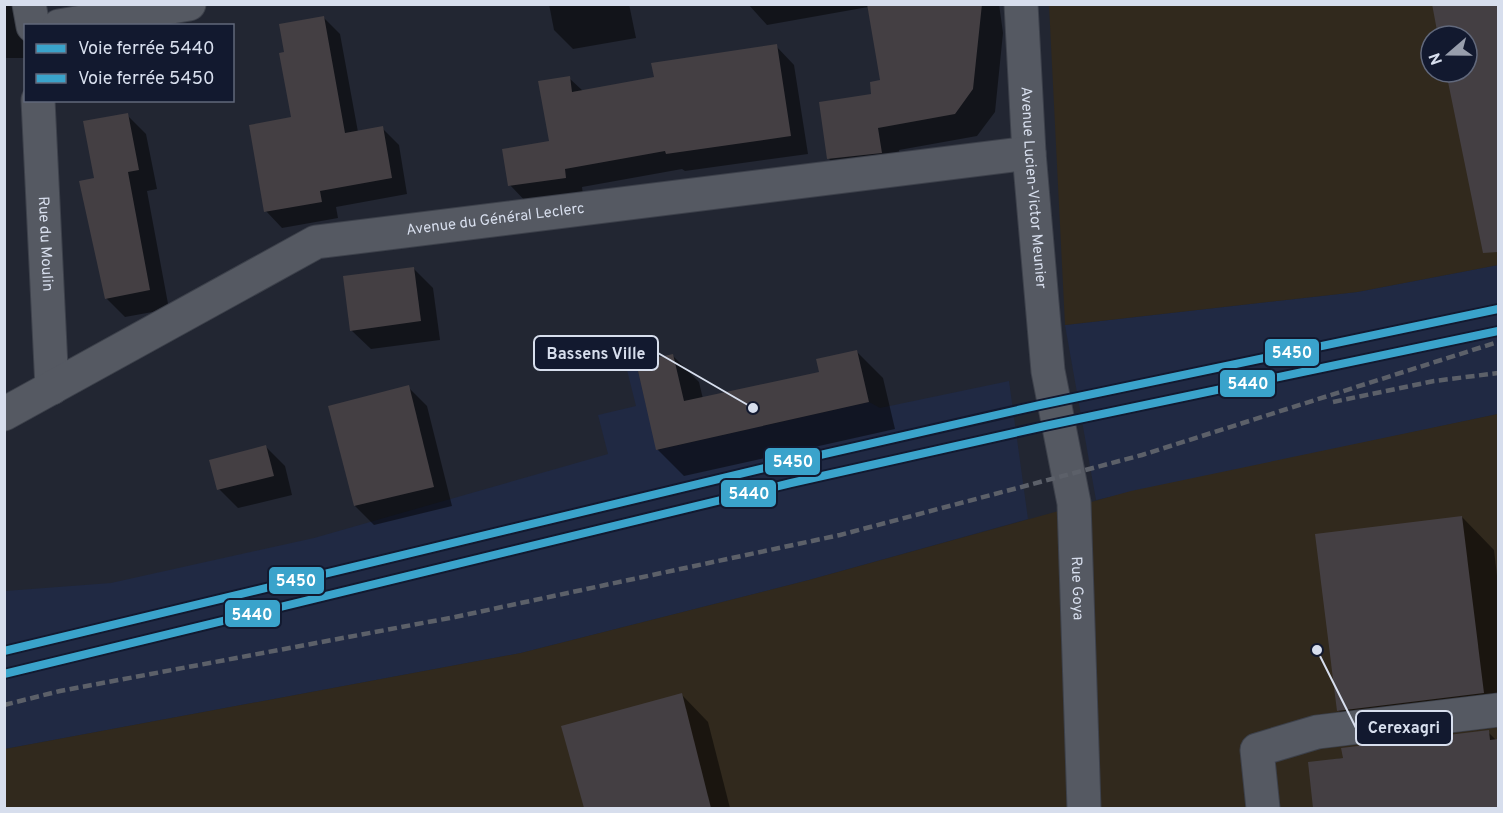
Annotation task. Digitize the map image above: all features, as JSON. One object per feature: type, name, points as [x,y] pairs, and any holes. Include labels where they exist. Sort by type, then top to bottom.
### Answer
[{"type":"street","points":[[29,4],[33,24]]},
{"type":"street","points":[[71,24],[189,4]]},
{"type":"street","name":"Avenue Lucien-Victor Meunier","points":[[1021,4],[1029,153],[1048,371]]},
{"type":"street","name":"Rue du Moulin","points":[[38,102],[52,388]]},
{"type":"street","name":"Avenue du Général Leclerc","points":[[4,414],[316,242],[1029,153]]},
{"type":"street","name":"Rue Goya","points":[[1048,371],[1074,503],[1084,808]]},
{"type":"street","points":[[1263,808],[1257,750],[1317,732],[1498,710]]},
{"type":"shaded area","points":[[1049,5],[1498,5],[1498,265],[1357,292],[1065,325]]},
{"type":"shaded area","points":[[1498,265],[1498,414],[1096,500],[1065,325],[1357,292]]},
{"type":"shaded area","points":[[637,367],[657,450],[869,402],[880,408],[1009,381],[1028,519],[809,580],[521,653],[5,749],[5,591],[111,583],[314,538],[608,454],[598,415],[636,406],[627,370]]},
{"type":"shaded area","points":[[1498,414],[1498,808],[5,808],[5,749],[521,653],[809,580],[1131,491]]},
{"type":"building","points":[[867,4],[982,4],[973,89],[955,114],[878,128],[882,153],[827,159],[819,102],[871,94],[870,82],[880,80]]},
{"type":"building","points":[[1432,4],[1498,4],[1498,252],[1483,253],[1448,84],[1479,84],[1479,24],[1436,24]]},
{"type":"building","points":[[324,16],[345,133],[383,126],[392,178],[320,191],[322,202],[264,212],[249,125],[291,117],[279,53],[284,52],[279,24]]},
{"type":"building","points":[[777,44],[791,136],[666,154],[665,151],[565,169],[566,178],[508,186],[502,149],[549,141],[538,81],[570,76],[572,92],[654,77],[651,63]]},
{"type":"building","points":[[128,113],[139,170],[128,172],[150,290],[105,299],[79,181],[94,178],[83,121]]},
{"type":"building","points":[[414,267],[421,321],[350,331],[343,276]]},
{"type":"building","points":[[857,350],[869,402],[656,450],[636,362],[673,354],[684,401],[819,372],[816,359]]},
{"type":"building","points":[[409,385],[434,487],[354,506],[328,406]]},
{"type":"building","points":[[266,445],[274,476],[217,490],[209,460]]},
{"type":"building","points":[[1462,516],[1484,693],[1337,711],[1315,534]]},
{"type":"building","points":[[682,693],[711,808],[584,808],[561,726]]},
{"type":"building","points":[[1489,730],[1490,740],[1498,739],[1498,808],[1313,808],[1308,762],[1343,758],[1341,748]]},
{"type":"railway","points":[[4,705],[60,691],[455,617],[840,535],[1142,455],[1498,342]]},
{"type":"railway","points":[[1333,402],[1434,381],[1498,373]]},
{"type":"rail line","name":"5450","points":[[4,651],[785,463],[1040,405],[1498,309]]},
{"type":"rail line","name":"5440","points":[[4,674],[791,483],[1045,426],[1498,331]]},
{"type":"place","name":"Bassens Ville","points":[[753,408]]},
{"type":"place","name":"Cerexagri","points":[[1317,650]]}]
